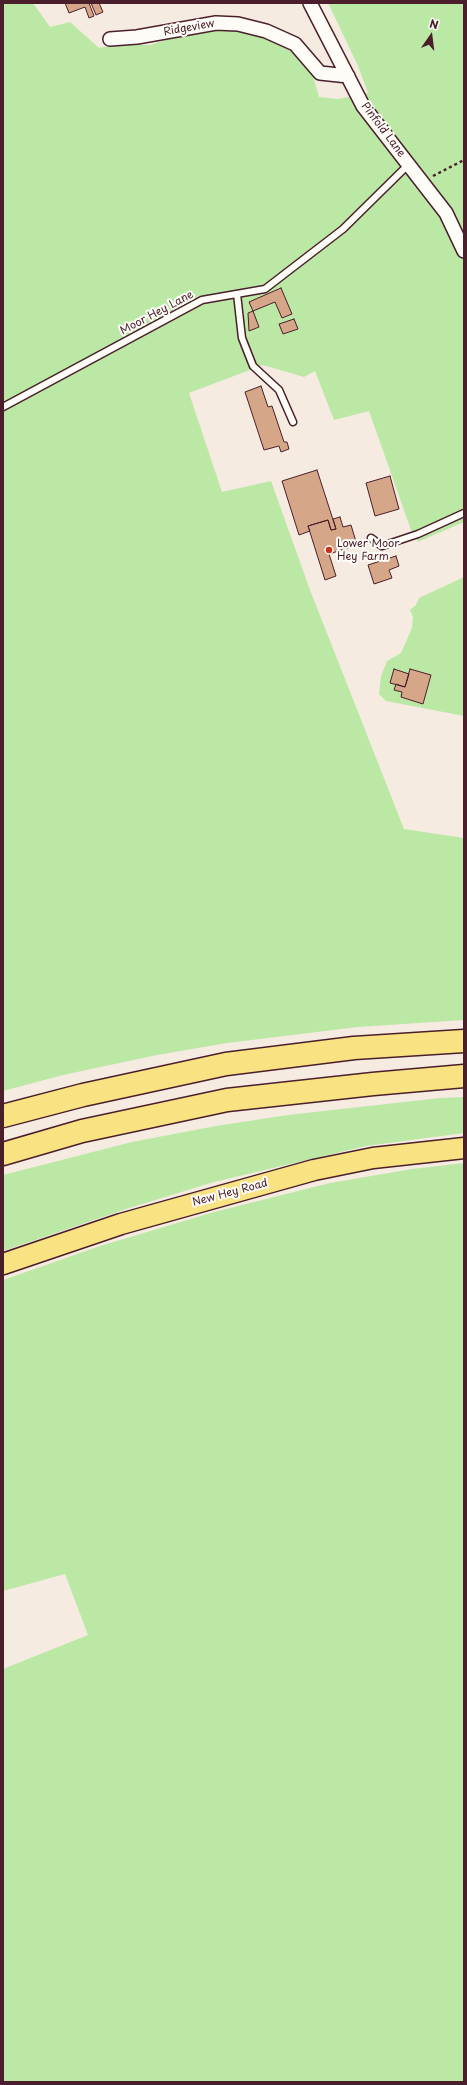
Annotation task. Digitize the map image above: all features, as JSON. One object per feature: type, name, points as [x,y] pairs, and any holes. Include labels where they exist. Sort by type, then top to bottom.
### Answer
[{"type":"highway","points":[[3,1116],[83,1095],[226,1064],[354,1048],[464,1041]]},
{"type":"highway","points":[[3,1154],[82,1131],[227,1100],[373,1084],[464,1076]]},
{"type":"main road","name":"New Hey Road","points":[[3,1264],[121,1224],[314,1170],[373,1158],[464,1148]]},
{"type":"street","name":"Pinfold Lane","points":[[310,3],[363,106],[422,180],[446,213],[464,251]]},
{"type":"street","name":"Ridgeview","points":[[110,39],[137,37],[216,23],[238,24],[266,31],[295,44],[320,73],[348,76]]},
{"type":"lane","name":"Moor Hey Lane","points":[[3,407],[202,300],[264,288],[271,284],[343,229],[409,164]]},
{"type":"lane","points":[[237,294],[242,338],[253,366],[279,390],[293,422]]},
{"type":"lane","points":[[371,538],[382,546],[418,534],[464,513]]},
{"type":"path","points":[[422,180],[440,173],[464,160]]},
{"type":"green space","points":[[3,3],[33,3],[50,27],[70,22],[99,48],[115,45],[150,45],[198,30],[233,29],[272,38],[296,55],[313,76],[319,97],[338,99],[368,93],[358,66],[328,3],[464,3],[464,522],[418,542],[411,530],[369,411],[334,420],[315,371],[304,377],[263,365],[189,393],[222,492],[271,481],[310,590],[404,829],[464,838],[464,1020],[358,1027],[227,1043],[157,1055],[63,1075],[3,1091]]},
{"type":"green space","points":[[464,577],[464,716],[386,701],[379,694],[381,676],[387,661],[401,653],[412,628],[413,617],[410,610],[416,605],[419,598]]},
{"type":"green space","points":[[464,1097],[464,1133],[366,1146],[214,1182],[126,1209],[3,1251],[3,1175],[132,1142],[216,1126],[288,1115],[440,1098]]},
{"type":"green space","points":[[464,1163],[464,2082],[3,2082],[3,1669],[88,1635],[65,1574],[3,1591],[3,1280],[100,1246],[214,1212],[330,1183],[412,1169]]},
{"type":"building","points":[[65,3],[89,3],[94,16],[89,18],[85,7],[69,13]]},
{"type":"building","points":[[91,3],[99,3],[103,12],[96,15]]},
{"type":"building","points":[[281,288],[292,314],[282,318],[275,302],[253,311],[249,302]]},
{"type":"building","points":[[253,311],[259,327],[249,331],[248,313]]},
{"type":"building","points":[[294,319],[298,329],[283,334],[279,324]]},
{"type":"building","points":[[261,386],[268,407],[272,406],[284,442],[287,442],[289,449],[281,452],[279,446],[264,450],[245,392]]},
{"type":"building","points":[[317,470],[336,529],[331,530],[328,520],[308,526],[310,531],[299,535],[282,481]]},
{"type":"building","points":[[390,476],[399,509],[375,516],[366,483]]},
{"type":"building","name":"Lower Moor Hey Farm","points":[[340,517],[343,527],[351,525],[357,545],[329,554],[336,576],[325,580],[308,526],[328,520],[331,530],[336,529],[333,519]]},
{"type":"building","points":[[396,556],[399,566],[389,570],[392,578],[374,584],[368,565]]},
{"type":"building","points":[[394,669],[409,674],[405,687],[390,683]]},
{"type":"building","points":[[410,669],[431,675],[423,704],[401,697],[402,692],[394,690],[396,684],[405,687]]},
{"type":"place","name":"Lower Moor Hey Farm","points":[[329,550]]}]
